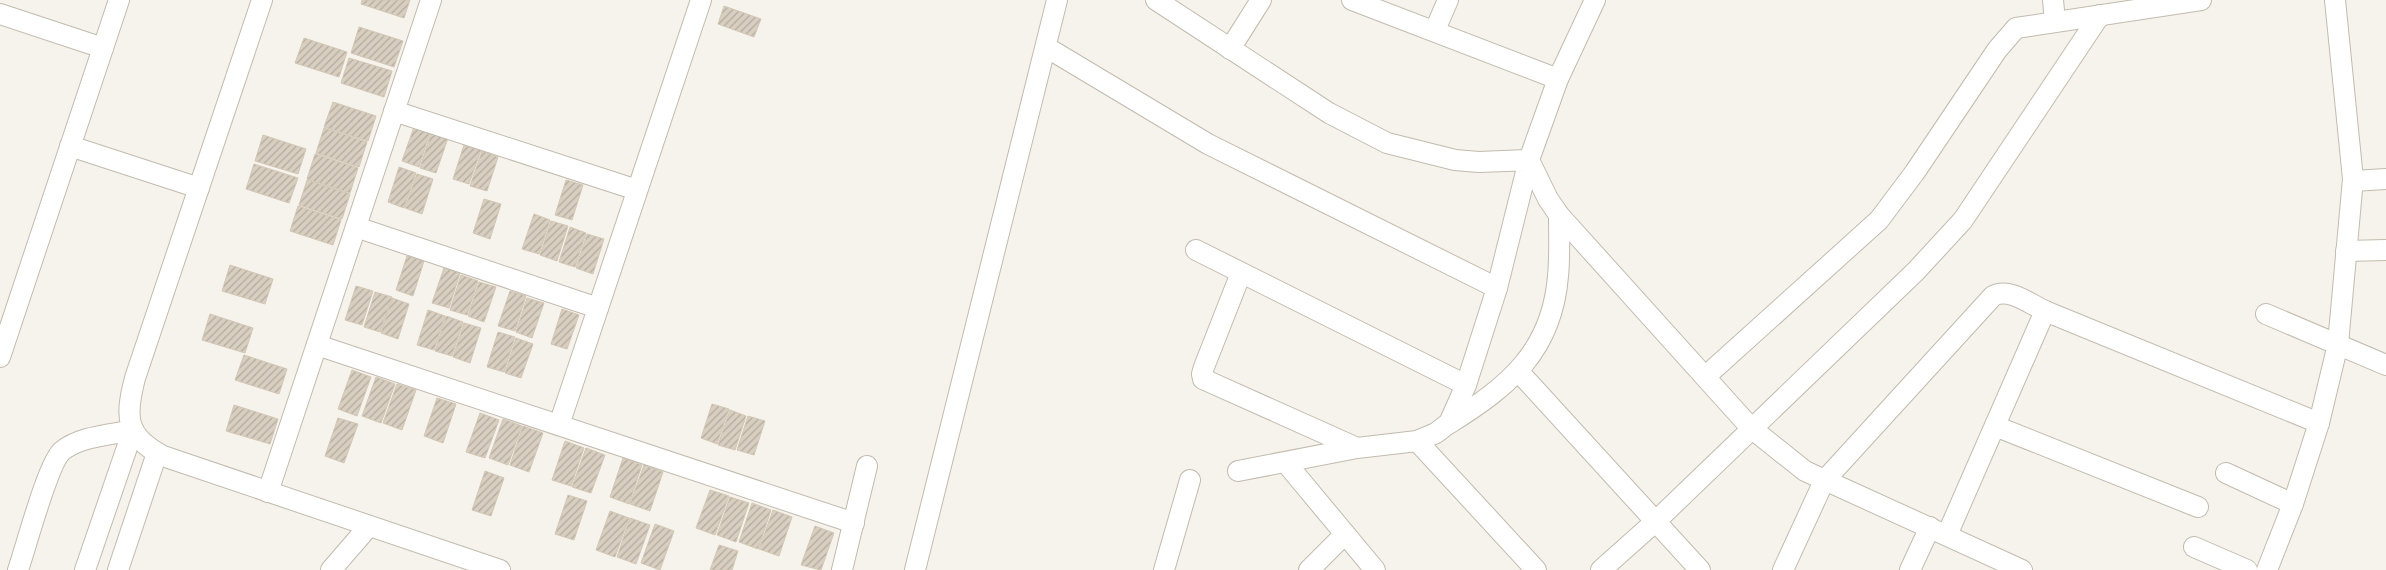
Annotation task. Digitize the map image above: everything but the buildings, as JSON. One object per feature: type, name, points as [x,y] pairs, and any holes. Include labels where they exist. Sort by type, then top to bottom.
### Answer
[{"type":"street","points":[[0,357],[119,0]]},
{"type":"street","points":[[262,0],[135,378],[128,406],[133,430],[143,445],[157,453],[500,570]]},
{"type":"street","points":[[268,492],[431,0]]},
{"type":"street","points":[[559,425],[701,0]]},
{"type":"street","points":[[915,570],[1057,0]]},
{"type":"street","points":[[1156,0],[1329,113],[1386,144],[1455,160],[1479,162],[1529,160]]},
{"type":"street","points":[[1230,49],[1261,0]]},
{"type":"street","points":[[1352,0],[1435,30],[1558,79]]},
{"type":"street","points":[[1435,30],[1448,0]]},
{"type":"street","points":[[1449,424],[1466,385],[1497,288],[1529,160],[1558,79],[1595,0]]},
{"type":"street","points":[[2053,0],[2055,21]]},
{"type":"street","points":[[1706,376],[1879,220],[1915,172],[2006,38],[2016,28],[2201,0]]},
{"type":"street","points":[[2267,570],[2293,504],[2319,423],[2338,344],[2352,181],[2335,0]]},
{"type":"street","points":[[0,14],[103,48]]},
{"type":"street","points":[[1601,570],[1656,521],[1916,271],[1963,220],[2100,15]]},
{"type":"street","points":[[1046,47],[1208,144],[1497,288]]},
{"type":"street","points":[[394,111],[637,190]]},
{"type":"street","points":[[70,146],[199,188]]},
{"type":"street","points":[[1529,160],[1548,199],[1559,215],[1751,428],[1805,471],[1824,481],[1939,531],[2022,570]]},
{"type":"street","points":[[2352,181],[2386,179]]},
{"type":"street","points":[[1238,471],[1357,448],[1417,441],[1436,433],[1487,398],[1518,372],[1538,344],[1554,304],[1558,276],[1559,215]]},
{"type":"street","points":[[356,227],[598,308]]},
{"type":"street","points":[[1196,250],[1466,385]]},
{"type":"street","points":[[2346,251],[2386,250]]},
{"type":"street","points":[[1241,273],[1204,367],[1203,379],[1357,448]]},
{"type":"street","points":[[1783,570],[1824,481],[1993,296],[1999,292],[2009,294],[2045,312],[2319,423]]},
{"type":"street","points":[[1910,570],[1939,531],[1995,426],[2045,312]]},
{"type":"street","points":[[2266,314],[2386,365]]},
{"type":"street","points":[[317,345],[854,522]]},
{"type":"street","points":[[1518,372],[1700,570]]},
{"type":"street","points":[[1995,426],[2198,507]]},
{"type":"street","points":[[18,570],[51,469],[62,451],[84,440],[133,430]]},
{"type":"street","points":[[85,570],[133,430]]},
{"type":"street","points":[[1417,441],[1536,570]]},
{"type":"street","points":[[118,570],[157,453]]},
{"type":"street","points":[[1286,463],[1375,570]]},
{"type":"street","points":[[842,570],[867,466]]},
{"type":"street","points":[[2226,473],[2293,504]]},
{"type":"street","points":[[1164,570],[1190,480]]},
{"type":"street","points":[[337,567],[369,526]]},
{"type":"street","points":[[1310,570],[1344,534]]},
{"type":"street","points":[[2194,547],[2247,570]]}]
